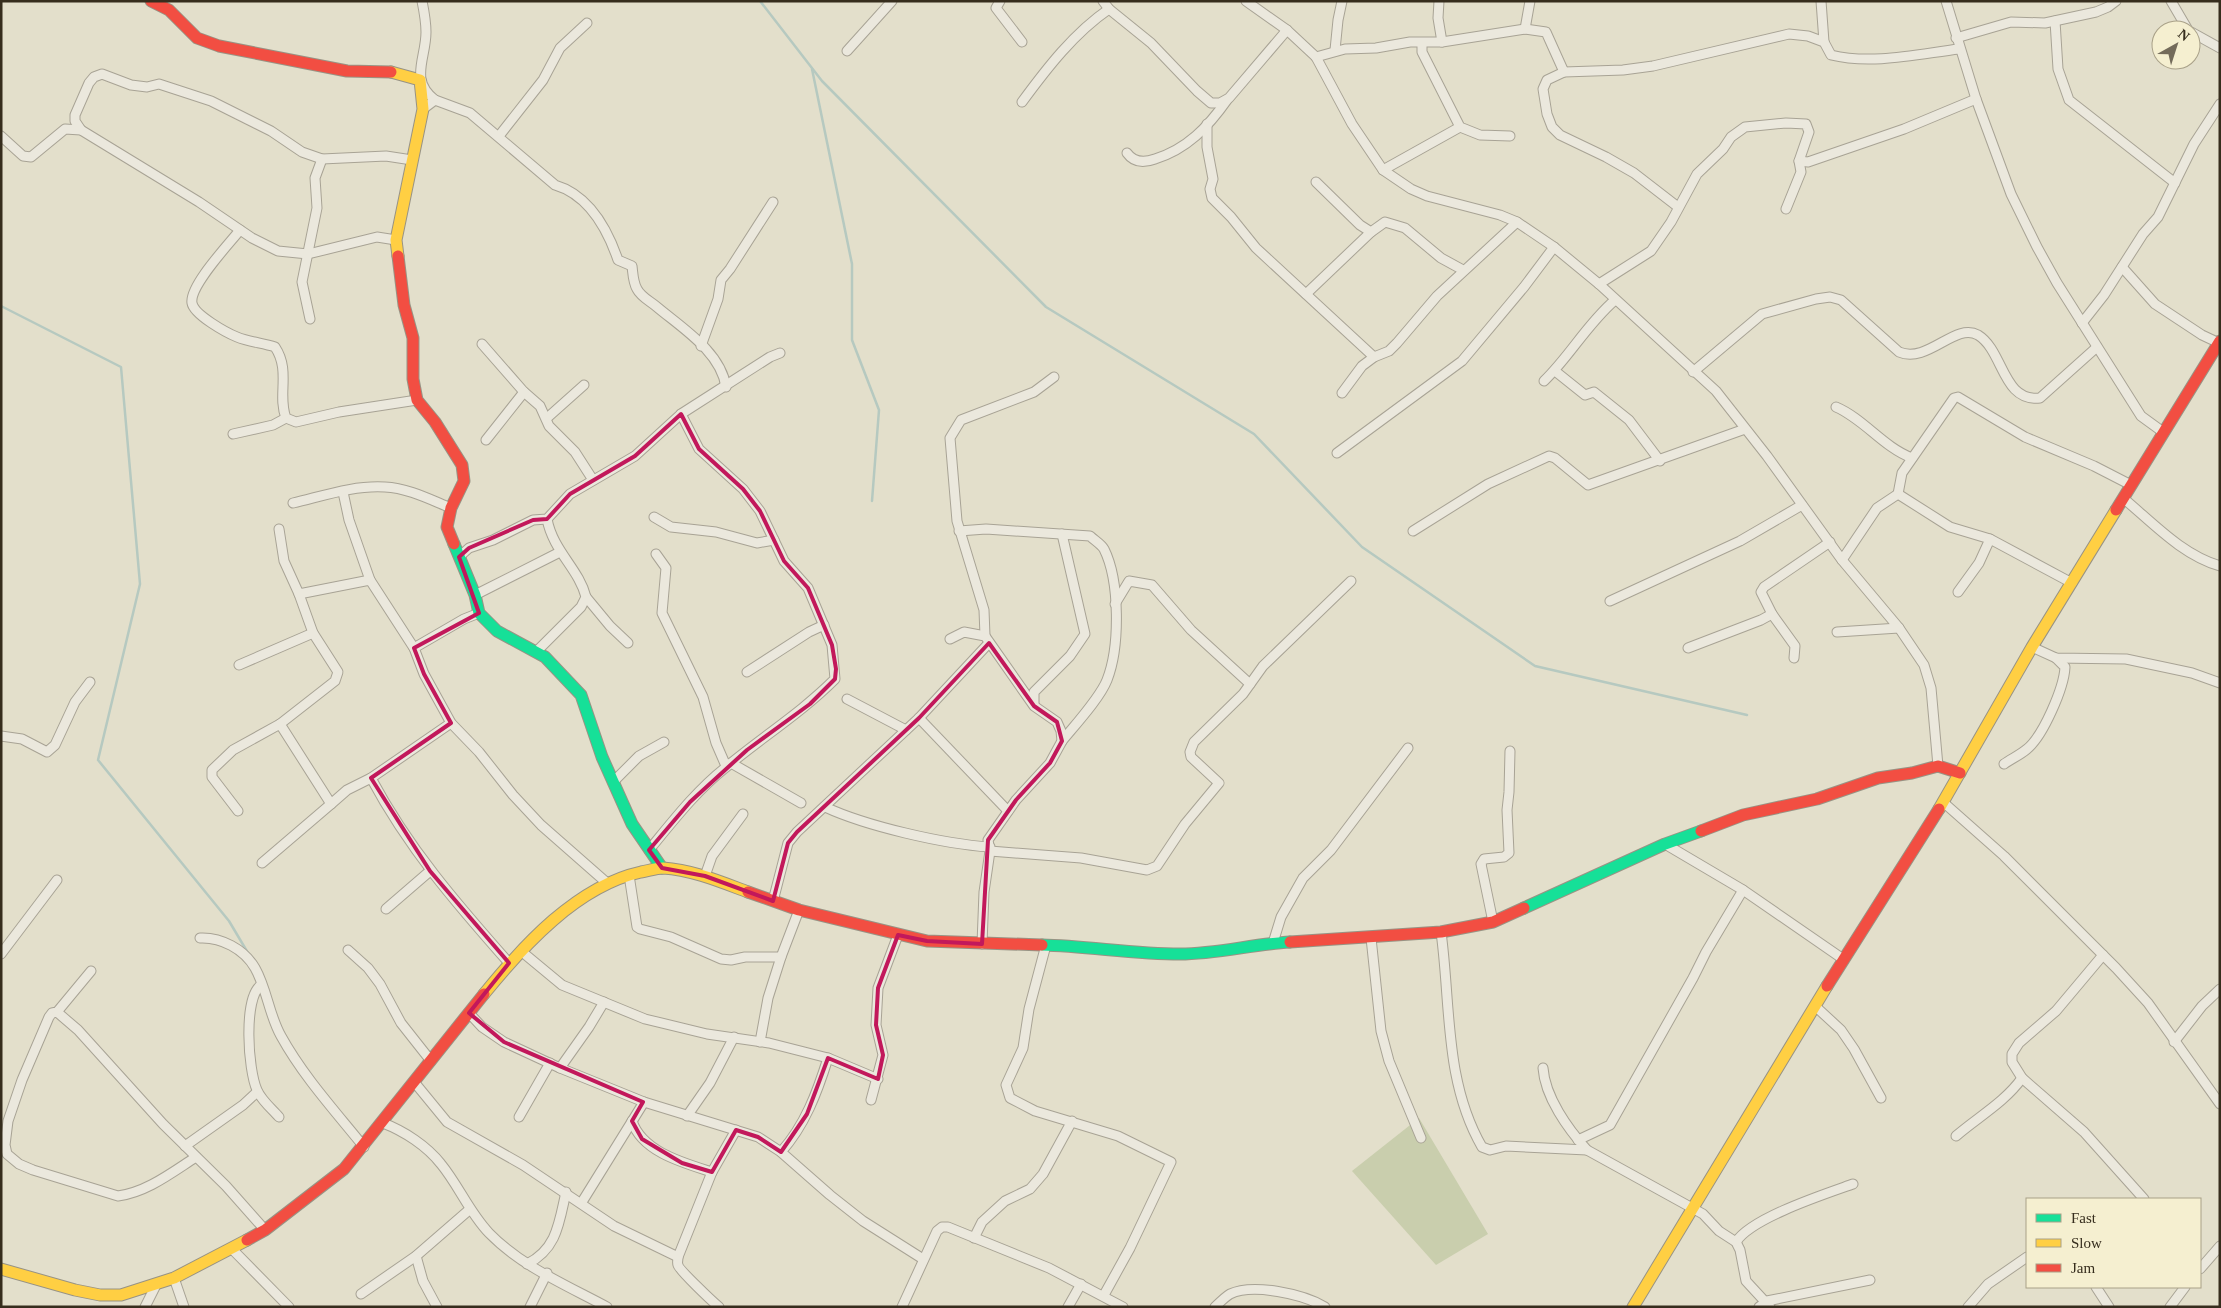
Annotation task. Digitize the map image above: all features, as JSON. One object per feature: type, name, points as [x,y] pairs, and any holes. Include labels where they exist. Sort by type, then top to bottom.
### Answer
[{"type":"street","points":[[151,1],[169,10],[197,38],[219,46],[310,62],[347,71],[388,71],[420,80],[426,93],[435,100],[470,113],[500,136],[555,185],[572,190],[586,203],[611,239],[618,260],[632,266],[637,289],[674,322],[697,337],[701,346],[721,368],[726,387]]},
{"type":"street","points":[[422,1],[426,33],[420,80],[423,109],[396,240],[404,305],[413,338],[413,379],[417,400],[435,422],[462,465],[464,480],[452,508],[447,527],[475,595],[479,613],[497,631],[545,657],[567,678],[581,695],[632,824],[662,868]]},
{"type":"street","points":[[846,51],[892,1]]},
{"type":"street","points":[[1000,1],[996,8],[1022,42]]},
{"type":"street","points":[[1103,1],[1109,9],[1151,43],[1197,92],[1212,103],[1220,103],[1229,98]]},
{"type":"street","points":[[1246,1],[1287,30],[1316,57],[1352,124],[1383,170],[1411,189],[1427,196],[1500,215],[1517,222],[1554,247],[1599,284],[1693,372],[1716,391],[1842,560],[1899,628],[1924,665],[1930,688],[1938,766]]},
{"type":"street","points":[[1335,50],[1342,1]]},
{"type":"street","points":[[1439,1],[1438,18],[1442,42]]},
{"type":"street","points":[[1525,29],[1530,1]]},
{"type":"street","points":[[1821,1],[1824,42],[1831,55],[1843,58],[1906,56],[1959,48]]},
{"type":"street","points":[[1946,1],[1976,99],[2011,194],[2057,283],[2140,416],[2163,432]]},
{"type":"street","points":[[1956,38],[2011,22],[2045,23],[2096,12],[2108,8],[2116,1]]},
{"type":"street","points":[[2171,1],[2183,20]]},
{"type":"street","points":[[1022,102],[1055,59],[1086,26],[1109,9]]},
{"type":"street","points":[[2055,21],[2058,69],[2069,100],[2174,183]]},
{"type":"street","points":[[500,136],[543,80],[560,48],[587,23]]},
{"type":"street","points":[[1316,57],[1335,50],[1376,48],[1410,42],[1442,42],[1525,29],[1546,32],[1564,72]]},
{"type":"street","points":[[1127,153],[1130,158],[1139,162],[1164,156],[1183,147],[1207,124],[1287,30]]},
{"type":"street","points":[[1678,207],[1634,173],[1560,135],[1552,127],[1543,88],[1547,80],[1564,72],[1624,70],[1653,66],[1790,34],[1808,36],[1824,42]]},
{"type":"street","points":[[2201,37],[2220,48]]},
{"type":"street","points":[[1422,43],[1422,52],[1460,127],[1480,135],[1510,136]]},
{"type":"street","points":[[396,240],[377,237],[308,254],[278,251],[240,230],[199,202],[81,130],[75,121],[75,115],[89,83],[94,76],[102,74],[131,85],[147,87],[159,84],[211,101],[271,131],[302,152],[322,159],[386,156],[412,160]]},
{"type":"street","points":[[1799,161],[1808,162],[1866,143],[1976,99]]},
{"type":"street","points":[[423,109],[435,100]]},
{"type":"street","points":[[2082,323],[2104,296],[2142,234],[2158,217],[2194,144],[2220,104]]},
{"type":"street","points":[[1599,284],[1651,250],[1671,222],[1697,174],[1723,149],[1731,137],[1745,128],[1786,123],[1806,124],[1809,132],[1799,161],[1801,172],[1786,208]]},
{"type":"street","points":[[1207,124],[1207,148],[1213,179],[1210,189],[1212,198],[1232,217],[1256,248],[1374,357]]},
{"type":"street","points":[[1383,170],[1460,127]]},
{"type":"street","points":[[1,136],[23,156],[31,157],[64,129],[81,130]]},
{"type":"street","points":[[310,318],[302,282],[317,208],[315,178],[322,159]]},
{"type":"street","points":[[1316,182],[1360,225],[1371,232]]},
{"type":"street","points":[[701,346],[718,299],[721,280],[773,202]]},
{"type":"street","points":[[1306,294],[1371,232],[1385,222],[1405,228],[1441,258],[1463,270]]},
{"type":"street","points":[[1342,394],[1362,366],[1374,357],[1388,351],[1397,343],[1463,270],[1517,222]]},
{"type":"street","points":[[240,230],[209,269],[193,294],[192,302],[194,309],[204,318],[231,334],[275,347],[279,354],[284,377],[282,409],[286,418],[296,422],[339,412],[417,400]]},
{"type":"street","points":[[1337,453],[1462,361],[1524,287],[1554,247]]},
{"type":"street","points":[[1633,1307],[1814,1006],[1944,802],[2032,647],[2163,432],[2218,348],[2155,304],[2122,267]]},
{"type":"street","points":[[1693,372],[1762,314],[1830,297],[1841,300],[1899,352],[1908,356],[1937,346],[1962,333],[1971,332],[1980,336],[1995,355],[2009,382],[2025,397],[2033,399],[2040,398],[2098,347]]},
{"type":"street","points":[[1544,381],[1555,371],[1586,328],[1616,300]]},
{"type":"street","points":[[482,344],[524,392],[540,406],[549,426],[575,452],[594,480]]},
{"type":"street","points":[[459,558],[469,548],[493,540],[532,520],[546,519],[561,502],[635,456],[682,414],[770,357],[780,353]]},
{"type":"street","points":[[1555,371],[1584,395],[1594,392],[1629,420],[1660,461]]},
{"type":"street","points":[[1054,377],[1034,392],[961,420],[950,438],[951,479],[959,531],[984,610],[987,640],[1034,706],[1057,722],[1062,731],[1062,741]]},
{"type":"street","points":[[547,418],[584,385]]},
{"type":"street","points":[[486,440],[524,392]]},
{"type":"street","points":[[1842,560],[1877,508],[1898,494],[1902,473],[1954,398],[1958,397],[2025,436],[2094,466],[2131,485]]},
{"type":"street","points":[[1836,407],[1848,412],[1900,453],[1912,458]]},
{"type":"street","points":[[649,850],[690,802],[728,765],[810,704],[835,679],[832,645],[808,588],[784,560],[760,511],[743,489],[699,449],[682,414]]},
{"type":"street","points":[[233,434],[273,425],[286,418]]},
{"type":"street","points":[[1413,532],[1488,484],[1549,456],[1555,458],[1588,485],[1660,461],[1745,429]]},
{"type":"street","points":[[293,503],[359,488],[386,487],[418,494],[452,508]]},
{"type":"street","points":[[343,492],[349,520],[370,580],[414,648],[424,674],[452,724],[479,752],[513,795],[541,825],[607,883]]},
{"type":"street","points":[[1898,494],[1950,527],[1990,539],[2072,583]]},
{"type":"street","points":[[2123,498],[2181,547],[2206,562],[2220,566]]},
{"type":"street","points":[[1610,600],[1740,541],[1802,505]]},
{"type":"street","points":[[654,517],[671,527],[716,532],[757,543],[774,540]]},
{"type":"street","points":[[546,519],[549,532],[560,552],[583,584],[586,597],[610,626],[628,643]]},
{"type":"street","points":[[238,811],[212,777],[212,770],[233,750],[280,724],[334,682],[338,672],[313,633],[299,594],[284,561],[279,529]]},
{"type":"street","points":[[959,531],[986,529],[1090,536],[1103,547],[1112,572],[1115,605],[1116,647],[1107,681],[1062,741],[1050,763],[1008,811],[988,840],[990,849],[984,892],[982,944]]},
{"type":"street","points":[[1034,706],[1034,692],[1070,656],[1085,634],[1062,534]]},
{"type":"street","points":[[1958,592],[1979,563],[1990,539]]},
{"type":"street","points":[[1794,658],[1795,646],[1772,614],[1761,592],[1764,587],[1830,542]]},
{"type":"street","points":[[475,595],[560,552]]},
{"type":"street","points":[[656,554],[666,568],[662,613],[703,697],[716,743],[728,765],[802,804]]},
{"type":"street","points":[[299,594],[370,580]]},
{"type":"street","points":[[1115,605],[1129,581],[1152,585],[1191,630],[1250,684]]},
{"type":"street","points":[[825,807],[844,816],[973,846],[1111,862],[1135,870],[1147,870],[1157,866],[1185,824],[1219,783],[1191,757],[1190,752],[1194,742],[1235,703],[1263,666],[1351,581]]},
{"type":"street","points":[[536,652],[581,607],[586,597]]},
{"type":"street","points":[[414,648],[464,619],[479,613]]},
{"type":"street","points":[[1688,648],[1772,614]]},
{"type":"street","points":[[747,672],[809,632],[824,625]]},
{"type":"street","points":[[1837,632],[1899,628]]},
{"type":"street","points":[[950,639],[964,632],[987,640]]},
{"type":"street","points":[[239,665],[313,633]]},
{"type":"street","points":[[772,901],[788,843],[919,718],[987,640]]},
{"type":"street","points":[[2004,764],[2028,748],[2046,720],[2064,677],[2065,668],[2056,658],[2032,647]]},
{"type":"street","points":[[2056,658],[2126,659],[2192,673],[2220,683]]},
{"type":"street","points":[[1,736],[22,739],[47,752],[54,745],[74,702],[90,682]]},
{"type":"street","points":[[847,699],[906,730]]},
{"type":"street","points":[[919,718],[1008,811]]},
{"type":"street","points":[[280,724],[331,804]]},
{"type":"street","points":[[262,863],[347,790],[371,778],[452,724]]},
{"type":"street","points":[[614,782],[639,756],[664,742]]},
{"type":"street","points":[[1273,943],[1281,917],[1303,878],[1337,843],[1408,748]]},
{"type":"street","points":[[1493,922],[1481,864],[1484,859],[1504,857],[1509,853],[1506,810],[1509,792],[1510,751]]},
{"type":"street","points":[[1,1269],[100,1295],[121,1294],[174,1278],[265,1230],[344,1169],[364,1147],[509,963],[521,951],[553,920],[607,883],[628,875],[662,868],[705,876],[799,910],[928,941],[1046,945],[1114,952],[1181,954],[1235,950],[1273,943],[1441,932],[1493,922],[1665,844],[1743,815],[1817,799],[1878,778],[1912,773],[1938,766],[1960,773]]},
{"type":"street","points":[[371,778],[399,828],[430,871],[509,963]]},
{"type":"street","points":[[1944,802],[2004,856],[2148,1003],[2220,1104]]},
{"type":"street","points":[[705,876],[712,856],[744,814]]},
{"type":"street","points":[[1665,844],[1743,890],[1843,959]]},
{"type":"street","points":[[386,909],[430,871]]},
{"type":"street","points":[[628,875],[637,927],[640,929],[672,937],[721,959],[781,957]]},
{"type":"street","points":[[1,954],[57,880]]},
{"type":"street","points":[[1578,1140],[1610,1125],[1706,952],[1743,890]]},
{"type":"street","points":[[760,1042],[768,998],[799,910]]},
{"type":"street","points":[[1441,932],[1446,966],[1450,1044],[1456,1083],[1482,1147],[1490,1150],[1506,1146],[1587,1150]]},
{"type":"street","points":[[871,1100],[884,1055],[876,1025],[878,988],[898,935]]},
{"type":"street","points":[[200,938],[221,940],[235,948],[255,968],[274,1023],[291,1053],[322,1096],[364,1147]]},
{"type":"street","points":[[1371,938],[1381,1031],[1389,1061],[1421,1138]]},
{"type":"street","points":[[1046,945],[1029,1009],[1023,1048],[1009,1076],[1007,1088],[1010,1098],[1035,1111],[1118,1136],[1171,1162],[1130,1248],[1104,1295]]},
{"type":"street","points":[[348,950],[368,968],[380,984],[401,1023],[431,1061]]},
{"type":"street","points":[[521,951],[562,985],[645,1019],[707,1034],[760,1042],[828,1058],[878,1079]]},
{"type":"street","points":[[2103,955],[2056,1010],[2019,1042],[2012,1054],[2012,1062],[2022,1078],[2084,1132],[2140,1198]]},
{"type":"street","points":[[91,971],[57,1012],[52,1013],[49,1017],[22,1080],[8,1121],[5,1145],[7,1154],[19,1164],[33,1170],[63,1177],[85,1188],[118,1196],[132,1194],[163,1179],[196,1157]]},
{"type":"street","points":[[261,985],[253,994],[248,1047],[250,1067],[257,1092],[279,1117]]},
{"type":"street","points":[[2174,1042],[2202,1006],[2220,988]]},
{"type":"street","points":[[560,1068],[589,1028],[604,1002]]},
{"type":"street","points":[[1814,1006],[1845,1036],[1868,1070],[1881,1098]]},
{"type":"street","points":[[57,1012],[78,1030],[185,1146],[226,1186],[265,1230]]},
{"type":"street","points":[[470,1013],[482,1027],[504,1042],[560,1068],[644,1102],[758,1137],[781,1152],[830,1195],[864,1221],[923,1259]]},
{"type":"street","points":[[687,1116],[710,1083],[734,1038]]},
{"type":"street","points":[[781,1152],[795,1136],[807,1114],[828,1058]]},
{"type":"street","points":[[519,1117],[550,1063]]},
{"type":"street","points":[[1543,1068],[1544,1081],[1578,1140],[1587,1150],[1692,1206],[1703,1214],[1719,1231],[1736,1242],[1740,1250],[1746,1281],[1769,1304]]},
{"type":"street","points":[[1956,1136],[1988,1112],[2016,1087],[2022,1078]]},
{"type":"street","points":[[415,1083],[447,1122],[523,1164],[582,1202],[614,1226],[678,1257]]},
{"type":"street","points":[[185,1146],[243,1105],[257,1092]]},
{"type":"street","points":[[582,1202],[644,1102]]},
{"type":"street","points":[[632,1121],[635,1130],[642,1139],[656,1148],[682,1163],[712,1172]]},
{"type":"street","points":[[974,1238],[982,1222],[1005,1201],[1030,1189],[1043,1174],[1072,1121]]},
{"type":"street","points":[[383,1123],[399,1129],[441,1163],[469,1210],[488,1232],[527,1264],[607,1307]]},
{"type":"street","points":[[719,1307],[697,1284],[682,1272],[678,1266],[678,1257],[712,1172],[736,1130]]},
{"type":"street","points":[[1736,1242],[1741,1234],[1781,1213],[1853,1184]]},
{"type":"street","points":[[527,1264],[540,1258],[551,1244],[566,1192]]},
{"type":"street","points":[[361,1294],[416,1256],[469,1210]]},
{"type":"street","points":[[902,1307],[937,1231],[942,1227],[948,1227],[1049,1268],[1104,1295],[1123,1307]]},
{"type":"street","points":[[2201,1267],[2220,1246]]},
{"type":"street","points":[[232,1249],[289,1307]]},
{"type":"street","points":[[416,1256],[424,1281],[437,1307]]},
{"type":"street","points":[[1968,1307],[1988,1284],[2026,1257]]},
{"type":"street","points":[[530,1307],[547,1274]]},
{"type":"street","points":[[174,1278],[184,1307]]},
{"type":"street","points":[[1758,1307],[1870,1280]]},
{"type":"street","points":[[1068,1307],[1081,1284]]},
{"type":"street","points":[[145,1307],[156,1285]]},
{"type":"street","points":[[2097,1288],[2110,1307]]},
{"type":"street","points":[[2172,1305],[2184,1288]]},
{"type":"street","points":[[1215,1307],[1230,1294],[1266,1290],[1292,1294],[1315,1301],[1325,1307]]},
{"type":"highlighted area","points":[[681,414],[699,449],[743,489],[760,511],[784,561],[808,588],[832,645],[836,669],[835,679],[810,704],[747,750],[690,802],[649,850],[662,868],[705,876],[773,901],[788,843],[797,832],[919,718],[989,643],[1034,706],[1057,722],[1062,741],[1050,763],[1016,800],[988,840],[982,944],[927,941],[898,935],[878,988],[876,1025],[883,1055],[878,1079],[828,1058],[807,1114],[781,1152],[758,1137],[736,1130],[712,1172],[682,1163],[642,1139],[632,1121],[643,1102],[504,1042],[469,1013],[509,963],[430,871],[371,778],[451,723],[424,674],[414,648],[479,613],[459,557],[469,548],[533,520],[547,519],[570,494],[635,456]]},
{"type":"green space","points":[[1419,1118],[1488,1234],[1436,1265],[1352,1171]]},
{"type":"waterway","points":[[760,1],[822,81],[1046,307],[1254,434],[1362,547],[1535,666],[1747,715]]},
{"type":"waterway","points":[[812,69],[852,264],[852,340],[879,410],[872,501]]},
{"type":"waterway","points":[[1,306],[121,367],[140,584],[98,760],[229,921],[248,953]]},
{"type":"traffic: fast","points":[[454,544],[475,595],[479,613],[497,631],[545,657],[581,695],[602,757],[632,824],[662,868]]},
{"type":"traffic: fast","points":[[1524,908],[1665,844],[1701,831]]},
{"type":"traffic: fast","points":[[1042,945],[1180,954],[1290,942]]},
{"type":"traffic: slow","points":[[391,72],[420,80],[423,109],[396,240],[398,256]]},
{"type":"traffic: slow","points":[[1939,809],[2032,647],[2116,510]]},
{"type":"traffic: slow","points":[[484,994],[516,957],[553,920],[573,904],[617,879],[658,868],[674,869],[696,874],[748,892]]},
{"type":"traffic: slow","points":[[1633,1307],[1827,986]]},
{"type":"traffic: slow","points":[[1,1269],[75,1290],[100,1295],[121,1295],[174,1278],[247,1240]]},
{"type":"traffic: jam","points":[[151,1],[169,10],[197,38],[219,46],[347,71],[391,72]]},
{"type":"traffic: jam","points":[[398,256],[404,305],[413,338],[413,379],[417,400],[435,422],[462,465],[464,481],[451,508],[447,527],[454,544]]},
{"type":"traffic: jam","points":[[2116,510],[2220,341]]},
{"type":"traffic: jam","points":[[1701,831],[1743,815],[1817,799],[1878,778],[1912,773],[1938,766],[1960,773]]},
{"type":"traffic: jam","points":[[1827,986],[1939,809]]},
{"type":"traffic: jam","points":[[748,892],[799,910],[927,941],[1042,945]]},
{"type":"traffic: jam","points":[[1290,942],[1441,932],[1493,922],[1524,908]]},
{"type":"traffic: jam","points":[[247,1240],[265,1230],[344,1169],[484,994]]}]
